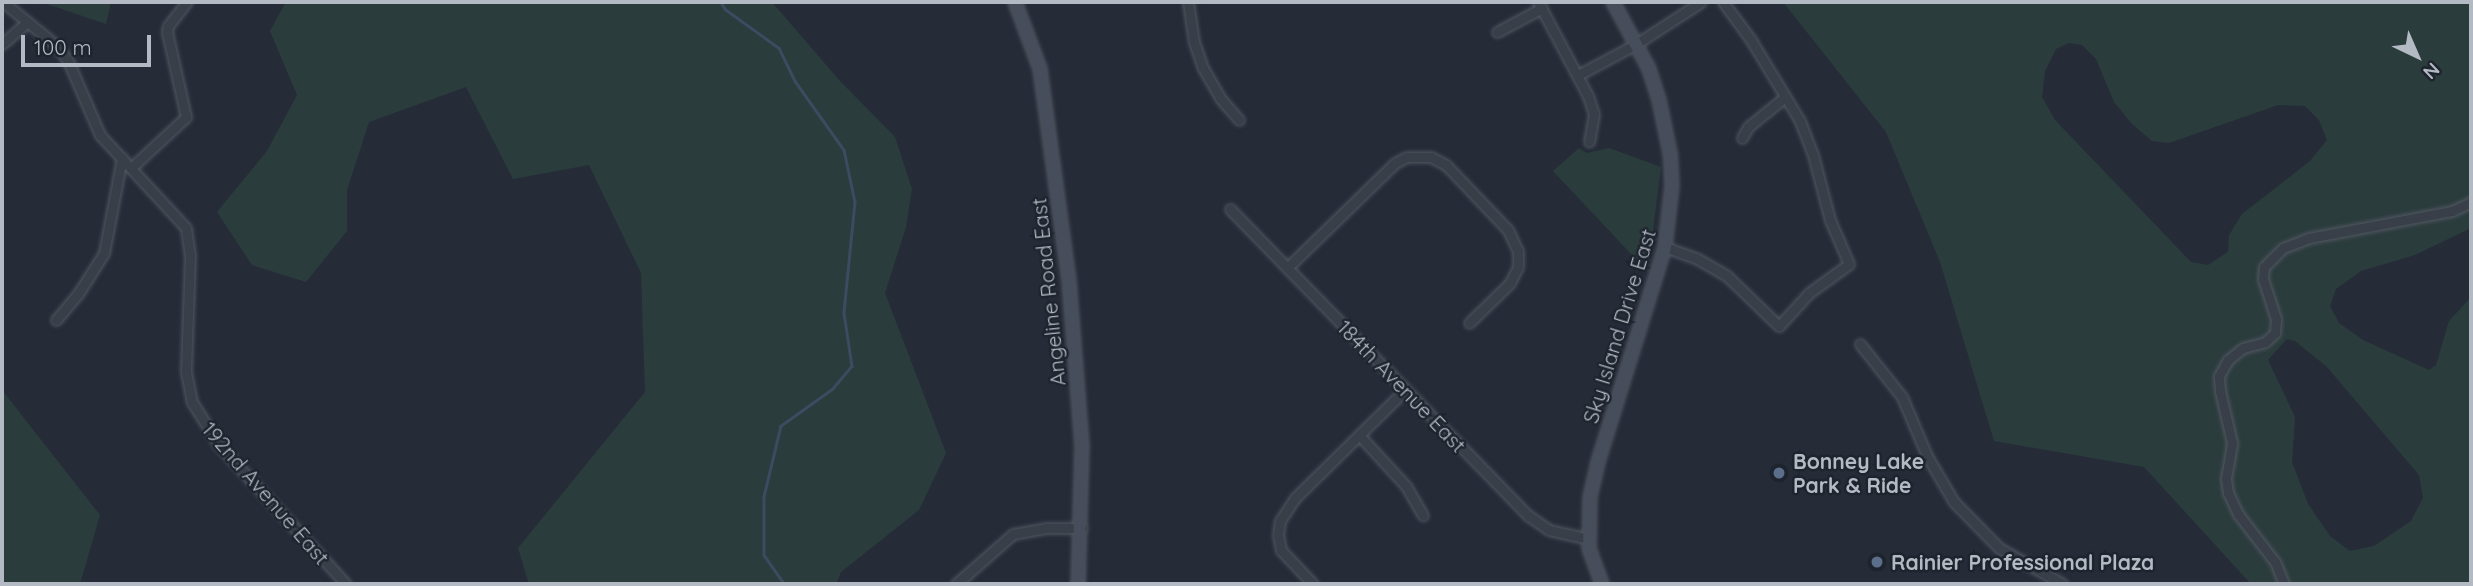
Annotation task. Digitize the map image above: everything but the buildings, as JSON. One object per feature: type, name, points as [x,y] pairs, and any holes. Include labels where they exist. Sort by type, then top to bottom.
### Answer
[{"type":"street","points":[[3,2],[26,23],[43,33],[65,55],[95,126],[122,158],[104,253],[78,294],[56,320]]},
{"type":"street","points":[[132,167],[186,117],[167,32],[168,26],[187,2]]},
{"type":"street","name":"Angeline Road East","points":[[1015,2],[1040,69],[1051,133],[1069,281],[1082,445],[1082,528],[1078,584]]},
{"type":"street","points":[[1188,2],[1198,57],[1220,98],[1239,120]]},
{"type":"street","name":"Sky Island Drive East","points":[[1602,584],[1588,539],[1590,498],[1598,462],[1665,247],[1671,214],[1670,153],[1659,100],[1636,44],[1613,2]]},
{"type":"street","points":[[1578,75],[1636,44],[1700,2]]},
{"type":"street","points":[[1665,247],[1696,258],[1727,276],[1779,326],[1809,293],[1849,264],[1830,219],[1808,139],[1785,97],[1723,2]]},
{"type":"street","points":[[1497,32],[1540,5],[1578,75],[1594,114],[1589,142]]},
{"type":"street","points":[[2,44],[26,23]]},
{"type":"street","points":[[1742,138],[1748,127],[1785,97]]},
{"type":"street","points":[[1287,268],[1395,163],[1407,157],[1431,157],[1446,165],[1507,230],[1518,251],[1518,267],[1510,283],[1469,323]]},
{"type":"street","name":"192nd Avenue East","points":[[122,158],[186,228],[190,255],[186,372],[192,402],[219,445],[346,584]]},
{"type":"street","points":[[2284,584],[2275,562],[2238,514],[2228,493],[2226,478],[2232,443],[2220,391],[2220,376],[2228,360],[2243,348],[2265,342],[2275,333],[2276,319],[2263,279],[2264,267],[2283,248],[2309,238],[2452,211],[2471,202]]},
{"type":"street","name":"184th Avenue East","points":[[1230,209],[1538,524],[1569,536],[1588,539]]},
{"type":"street","points":[[1860,344],[1902,397],[1927,456],[1954,502],[1999,548],[2063,584]]},
{"type":"street","points":[[1313,584],[1281,550],[1278,536],[1280,521],[1295,498],[1405,390]]},
{"type":"street","points":[[1359,435],[1406,486],[1423,515]]},
{"type":"street","points":[[956,584],[1013,534],[1047,528],[1082,528]]},
{"type":"shaded area","points":[[41,2],[111,2],[106,24]]},
{"type":"shaded area","points":[[286,2],[772,2],[839,80],[895,137],[912,189],[906,227],[885,293],[946,453],[919,510],[841,572],[836,584],[529,584],[518,548],[645,392],[641,273],[589,165],[513,179],[466,87],[369,122],[347,190],[347,231],[306,282],[252,265],[217,212],[267,151],[297,95],[270,31]]},
{"type":"shaded area","points":[[1783,2],[2471,2],[2471,228],[2415,255],[2361,271],[2336,289],[2330,306],[2339,323],[2363,340],[2429,370],[2436,365],[2449,321],[2471,297],[2471,584],[2251,584],[2144,467],[1994,441],[1940,262],[1886,132]],"holes":[[[2069,43],[2082,45],[2096,59],[2114,102],[2132,124],[2152,141],[2169,143],[2278,105],[2305,106],[2319,120],[2327,140],[2310,161],[2242,214],[2229,235],[2228,252],[2208,265],[2191,262],[2055,120],[2042,97],[2045,71],[2056,49]],[[2287,339],[2295,341],[2327,367],[2419,475],[2423,498],[2411,521],[2374,546],[2350,551],[2330,536],[2308,504],[2292,462],[2295,417],[2268,360]]]},
{"type":"shaded area","points":[[1579,148],[1587,153],[1609,148],[1661,167],[1648,272],[1553,171]]},
{"type":"shaded area","points":[[2,390],[100,515],[80,584],[2,584]]},
{"type":"waterway","points":[[721,2],[725,9],[779,48],[795,81],[844,150],[855,202],[844,313],[852,366],[833,389],[781,426],[764,497],[764,555],[784,584]]},
{"type":"place","name":"Bonney Lake Park & Ride","points":[[1779,473]]},
{"type":"place","name":"Rainier Professional Plaza","points":[[1877,562]]}]
